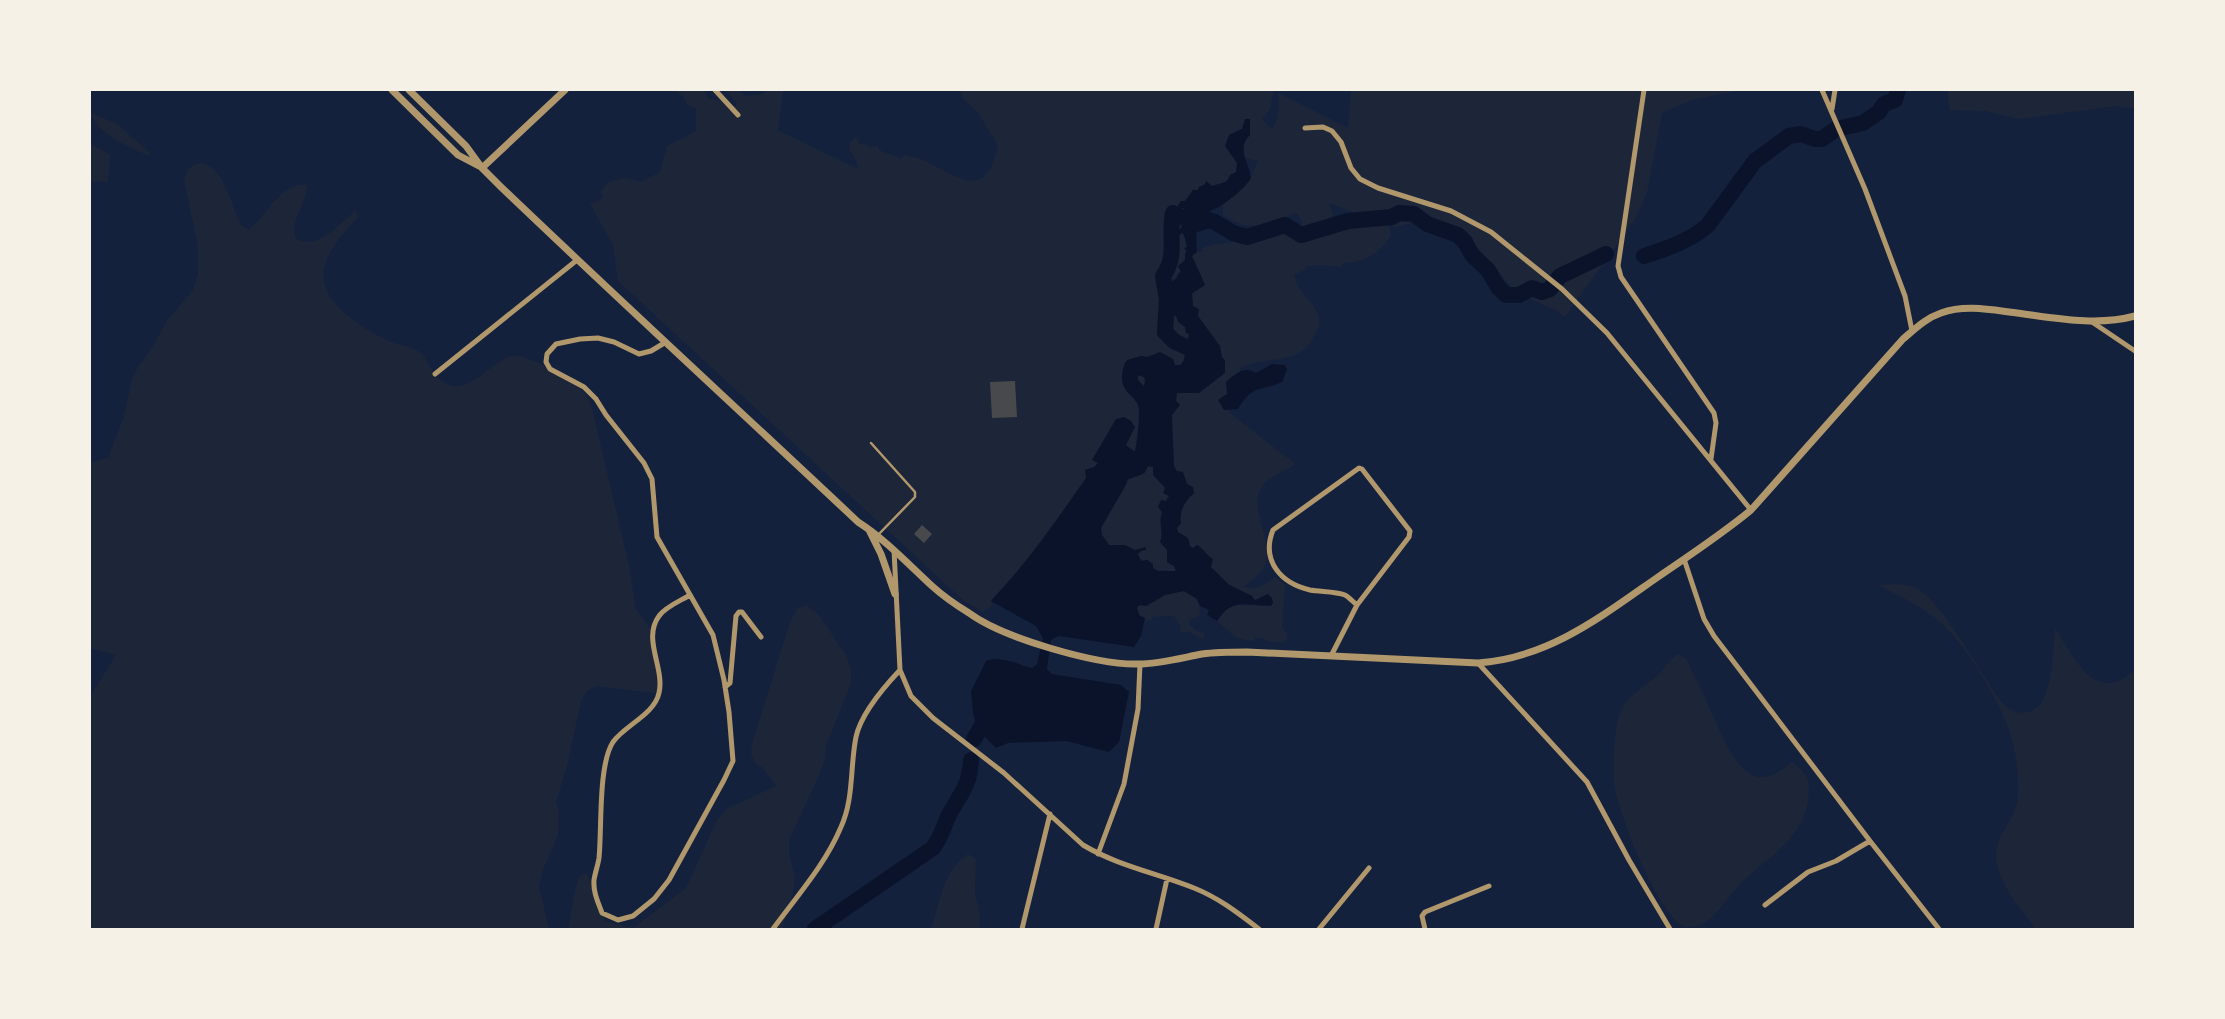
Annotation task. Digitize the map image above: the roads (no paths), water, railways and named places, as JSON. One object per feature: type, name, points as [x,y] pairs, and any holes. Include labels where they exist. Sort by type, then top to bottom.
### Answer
[{"type":"street","points":[[392,90],[458,155],[482,168]]},
{"type":"street","points":[[409,90],[466,146],[482,168],[621,303],[666,342],[858,522],[878,535],[934,587],[971,615],[1033,643],[1111,662],[1140,664],[1223,652],[1247,652],[1478,664],[1508,660],[1541,650],[1597,620],[1751,510],[1912,331],[1935,315],[1959,309],[1992,309],[2092,321],[2135,316]]},
{"type":"street","points":[[482,168],[565,90]]},
{"type":"street","points":[[715,90],[738,115]]},
{"type":"street","points":[[1644,90],[1619,260],[1620,277],[1714,413],[1716,423],[1711,459]]},
{"type":"street","points":[[1822,90],[1865,189],[1905,296],[1912,331]]},
{"type":"street","points":[[1832,111],[1835,90]]},
{"type":"street","points":[[1305,128],[1323,127],[1332,131],[1341,142],[1351,168],[1360,179],[1378,188],[1451,211],[1491,232],[1548,280],[1562,289],[1607,333],[1751,510]]},
{"type":"street","points":[[435,374],[577,260]]},
{"type":"street","points":[[2092,321],[2135,351]]},
{"type":"street","points":[[666,342],[651,352],[639,354],[614,342],[598,338],[568,340],[556,344],[547,354],[546,362],[550,369],[584,387],[596,399],[606,416],[644,463],[652,479],[657,538],[690,595],[713,636],[725,687],[733,761],[669,880],[654,899],[633,916],[618,920],[602,913],[596,898],[594,880],[599,860],[600,813],[608,752],[613,742],[625,728],[650,709],[659,695],[660,669],[653,645],[652,630],[659,616],[690,595]]},
{"type":"street","points":[[1330,656],[1357,605],[1409,537],[1410,531],[1362,468],[1359,468],[1272,530],[1268,542],[1269,554],[1277,571],[1293,584],[1309,590],[1345,595],[1357,605]]},
{"type":"street","points":[[869,529],[881,554],[895,594]]},
{"type":"street","points":[[894,549],[900,670],[911,696],[933,718],[1004,774],[1083,845],[1098,854],[1135,869],[1194,888],[1223,902],[1259,929]]},
{"type":"street","points":[[1684,559],[1704,619],[1714,636],[1939,929]]},
{"type":"street","points":[[725,687],[730,682],[736,616],[739,612],[742,612],[761,637]]},
{"type":"street","points":[[1098,854],[1124,784],[1138,709],[1140,664]]},
{"type":"street","points":[[1478,664],[1587,782],[1629,860],[1670,929]]},
{"type":"street","points":[[773,929],[826,858],[842,825],[851,786],[856,735],[877,696],[900,670]]},
{"type":"street","points":[[1022,929],[1050,814]]},
{"type":"street","points":[[1765,905],[1808,872],[1836,861],[1870,841]]},
{"type":"street","points":[[1319,929],[1369,868]]},
{"type":"street","points":[[1156,929],[1167,879]]},
{"type":"street","points":[[1425,929],[1422,916],[1425,912],[1489,886]]},
{"type":"lane","points":[[871,443],[915,492],[914,497],[878,535]]},
{"type":"waterway","points":[[1644,256],[1678,243],[1702,230],[1708,225],[1755,161],[1789,136],[1801,134],[1815,139],[1822,139],[1836,129],[1863,123],[1879,112],[1884,104],[1895,100],[1898,90]]},
{"type":"waterway","points":[[1190,366],[1193,355],[1190,349],[1174,341],[1165,332],[1167,299],[1163,276],[1170,261],[1173,213],[1197,224],[1209,220],[1233,233],[1247,237],[1285,225],[1301,235],[1348,221],[1392,217],[1399,213],[1414,214],[1427,224],[1458,235],[1465,242],[1472,255],[1488,270],[1498,287],[1506,295],[1519,295],[1532,288],[1542,292],[1550,289],[1560,276],[1606,254]]},
{"type":"waterway","points":[[1110,480],[1119,474],[1139,467],[1143,454],[1147,410],[1144,398],[1134,388],[1130,380],[1132,367],[1142,364],[1158,368]]},
{"type":"waterway","points":[[974,739],[991,711]]},
{"type":"waterway","points":[[815,929],[933,848],[965,786],[971,760]]}]
